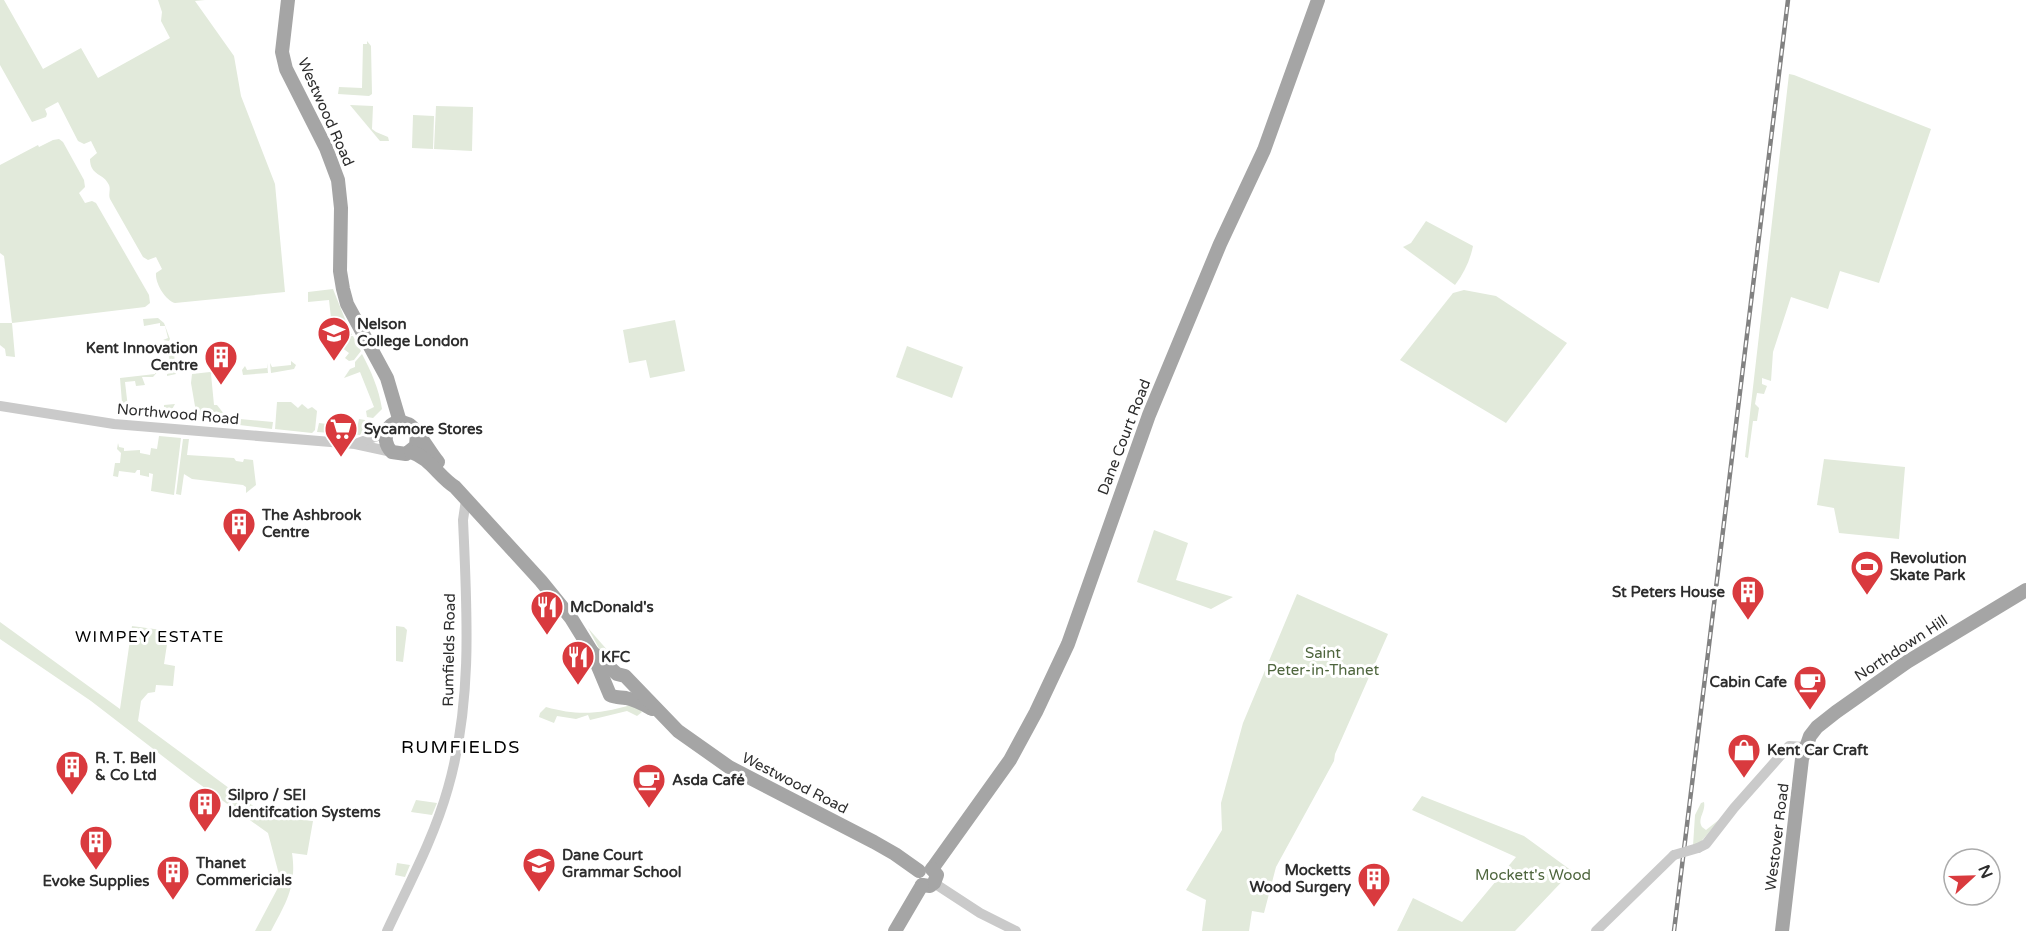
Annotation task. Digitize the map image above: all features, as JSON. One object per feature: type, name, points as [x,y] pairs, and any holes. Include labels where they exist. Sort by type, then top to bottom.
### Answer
[{"type":"main road","name":"Westwood Road","points":[[288,0],[282,52],[286,69],[335,169],[340,190],[340,271],[343,289],[347,304],[382,372]]},
{"type":"main road","name":"Dane Court Road","points":[[895,931],[927,877],[1010,760],[1061,660],[1149,415],[1220,244],[1264,150],[1318,0]]},
{"type":"main road","points":[[382,372],[387,378],[400,422]]},
{"type":"main road","points":[[382,372],[388,410],[386,444],[392,452],[401,455],[411,452],[422,457],[455,487],[541,581],[571,618],[612,679]]},
{"type":"main road","points":[[386,432],[390,426],[400,422],[410,425],[432,456],[450,476],[455,487]]},
{"type":"main road","points":[[411,452],[417,442],[417,433]]},
{"type":"main road","name":"Northdown Hill","points":[[1805,747],[1817,727],[1871,686],[2026,590]]},
{"type":"main road","points":[[625,676],[629,682],[630,689],[623,697],[616,698],[610,695],[607,690],[612,679],[625,676]]},
{"type":"main road","name":"Westwood Road","points":[[629,682],[646,696],[678,732],[729,767],[874,842],[927,877]]},
{"type":"main road","name":"Westwood Road","points":[[623,697],[635,700],[661,715]]},
{"type":"main road","name":"Westover Road","points":[[1782,931],[1805,747]]},
{"type":"street","name":"Northwood Road","points":[[0,406],[114,424],[355,444],[392,452]]},
{"type":"street","name":"Northwood Road","points":[[355,444],[386,432]]},
{"type":"street","name":"Rumfields Road","points":[[387,931],[439,817],[455,761],[466,676],[463,520],[466,500]]},
{"type":"street","points":[[1596,931],[1674,855],[1706,844],[1734,808],[1789,746],[1805,747]]},
{"type":"street","points":[[927,877],[980,913],[1016,931]]},
{"type":"green space","points":[[0,0],[4,0],[43,69],[81,48],[98,78],[170,38],[161,21],[162,12],[158,0],[205,0],[195,1],[234,56],[241,96],[275,184],[285,292],[175,303],[161,291],[156,273],[162,269],[156,257],[148,260],[143,257],[110,199],[107,181],[92,169],[90,159],[97,153],[91,141],[84,144],[78,141],[58,102],[45,109],[46,117],[32,122],[0,65]]},
{"type":"green space","points":[[367,41],[371,46],[372,94],[369,96],[338,94],[339,87],[362,88],[363,44],[367,44]]},
{"type":"green space","points":[[1789,74],[1931,129],[1879,283],[1840,271],[1828,309],[1791,297],[1773,352],[1771,381],[1762,378],[1762,384],[1767,386],[1764,394],[1757,393],[1755,404],[1759,408],[1757,421],[1753,421],[1748,458],[1745,457]]},
{"type":"green space","points":[[350,105],[373,106],[372,129],[388,137],[389,141],[380,141]]},
{"type":"green space","points":[[436,106],[473,107],[472,151],[434,149]]},
{"type":"green space","points":[[413,115],[434,116],[433,149],[412,148]]},
{"type":"green space","points":[[59,139],[63,142],[84,180],[85,187],[79,193],[85,203],[92,201],[96,203],[149,295],[150,303],[145,307],[12,323],[4,256],[0,253],[0,165],[38,145],[39,147]]},
{"type":"green space","points":[[1426,221],[1473,246],[1466,267],[1455,285],[1403,247],[1411,243]]},
{"type":"green space","points":[[333,289],[352,335],[333,336],[329,300],[308,302],[308,292]]},
{"type":"green space","points":[[1464,290],[1496,296],[1567,343],[1506,423],[1400,360],[1453,293]]},
{"type":"green space","points":[[158,318],[164,323],[170,339],[169,341],[163,340],[168,338],[165,326],[160,326],[160,323],[144,326],[143,319]]},
{"type":"green space","points":[[675,320],[685,371],[650,378],[646,360],[629,363],[623,330]]},
{"type":"green space","points":[[0,323],[12,323],[15,357],[6,356],[5,349],[0,345]]},
{"type":"green space","points":[[353,336],[361,351],[354,360],[349,361],[345,358],[349,353],[341,347],[340,337]]},
{"type":"green space","points":[[907,346],[963,367],[952,398],[896,377]]},
{"type":"green space","points":[[168,350],[174,353],[176,374],[167,376],[171,373],[169,355],[165,355]]},
{"type":"green space","points":[[362,354],[374,380],[382,409],[373,418],[367,417],[366,411],[374,407],[360,372],[344,378],[350,369],[355,367],[355,362]]},
{"type":"green space","points":[[291,361],[296,365],[294,369],[271,373],[270,363],[272,367],[291,365]]},
{"type":"green space","points":[[267,363],[268,373],[243,375],[242,370],[245,366],[247,370],[267,368]]},
{"type":"green space","points":[[160,369],[153,377],[142,377],[145,385],[136,386],[135,381],[125,382],[128,408],[138,407],[139,411],[164,408],[164,405],[175,404],[171,411],[161,416],[123,415],[120,378],[155,374],[155,370]]},
{"type":"green space","points":[[219,371],[211,374],[214,405],[217,405],[224,414],[222,422],[205,420],[196,412],[191,383],[192,374]]},
{"type":"green space","points":[[277,402],[291,402],[298,408],[302,404],[308,409],[312,407],[317,411],[315,430],[312,433],[275,429]]},
{"type":"green space","points":[[225,415],[229,418],[273,422],[272,429],[223,423]]},
{"type":"green space","points":[[359,419],[365,420],[367,425],[360,435],[317,432],[319,423],[357,428]]},
{"type":"green space","points":[[159,436],[181,438],[174,495],[151,491],[153,474],[149,473],[149,477],[140,475],[140,470],[137,470],[135,473],[119,471],[118,477],[113,476],[115,463],[120,463],[121,453],[117,449],[118,443],[124,451],[140,450],[140,453],[150,455],[151,448],[157,449]]},
{"type":"green space","points":[[183,439],[189,439],[187,455],[234,458],[236,461],[243,462],[244,459],[253,460],[256,485],[246,493],[246,487],[243,485],[192,479],[184,474],[181,495],[176,494]]},
{"type":"green space","points":[[1824,459],[1905,467],[1899,539],[1839,533],[1834,508],[1817,505]]},
{"type":"green space","points":[[1154,530],[1188,543],[1176,580],[1233,597],[1211,609],[1137,582]]},
{"type":"green space","name":"Saint Peter-in-Thanet","points":[[1297,594],[1388,634],[1335,754],[1334,761],[1276,867],[1264,913],[1252,911],[1249,931],[1202,931],[1206,900],[1186,890],[1222,830],[1221,803],[1243,723]]},
{"type":"green space","points":[[0,622],[120,709],[132,626],[169,631],[164,664],[175,666],[173,686],[156,685],[155,692],[148,693],[141,701],[138,721],[267,816],[313,821],[307,855],[292,853],[292,885],[286,903],[271,931],[255,931],[281,882],[268,833],[191,778],[91,701],[0,639]]},
{"type":"green space","points":[[396,626],[407,630],[403,662],[396,661]]},
{"type":"green space","points":[[588,628],[616,660],[612,664],[602,654]]},
{"type":"green space","points":[[631,705],[637,706],[642,712],[637,716],[627,711],[590,720],[588,715],[576,719],[557,716],[554,723],[539,717],[546,707],[568,712],[588,713]]},
{"type":"green space","name":"Mockett's Wood","points":[[1422,796],[1524,836],[1572,871],[1515,931],[1397,931],[1413,898],[1462,922],[1516,857],[1412,810]]},
{"type":"green space","points":[[416,800],[437,803],[432,815],[411,812]]},
{"type":"green space","points":[[1704,802],[1700,821],[1702,827],[1706,830],[1720,819],[1700,843],[1693,846],[1695,815],[1701,803]]},
{"type":"green space","points":[[397,863],[410,865],[405,877],[395,875]]},
{"type":"railway","points":[[1674,931],[1788,0]]},
{"type":"place","name":"Nelson College London","points":[[334,362]]},
{"type":"place","name":"Kent Innovation Centre","points":[[221,386]]},
{"type":"place","name":"Sycamore Stores","points":[[341,458]]},
{"type":"place","name":"The Ashbrook Centre","points":[[239,553]]},
{"type":"place","name":"Revolution Skate Park","points":[[1867,596]]},
{"type":"place","name":"St Peters House","points":[[1748,621]]},
{"type":"place","name":"McDonald's","points":[[547,636]]},
{"type":"place","name":"KFC","points":[[578,686]]},
{"type":"place","name":"Cabin Cafe","points":[[1810,711]]},
{"type":"place","name":"Kent Car Craft","points":[[1744,779]]},
{"type":"place","name":"R. T. Bell & Co Ltd","points":[[72,796]]},
{"type":"place","name":"Asda Café","points":[[649,809]]},
{"type":"place","name":"Silpro / SEI Identifcation Systems","points":[[205,833]]},
{"type":"place","name":"Evoke Supplies","points":[[96,871]]},
{"type":"place","name":"Dane Court Grammar School","points":[[539,893]]},
{"type":"place","name":"Thanet Commericials","points":[[173,901]]},
{"type":"place","name":"Mocketts Wood Surgery","points":[[1374,908]]},
{"type":"district","name":"WIMPEY ESTATE","points":[[150,637]]},
{"type":"district","name":"RUMFIELDS","points":[[461,747]]}]
